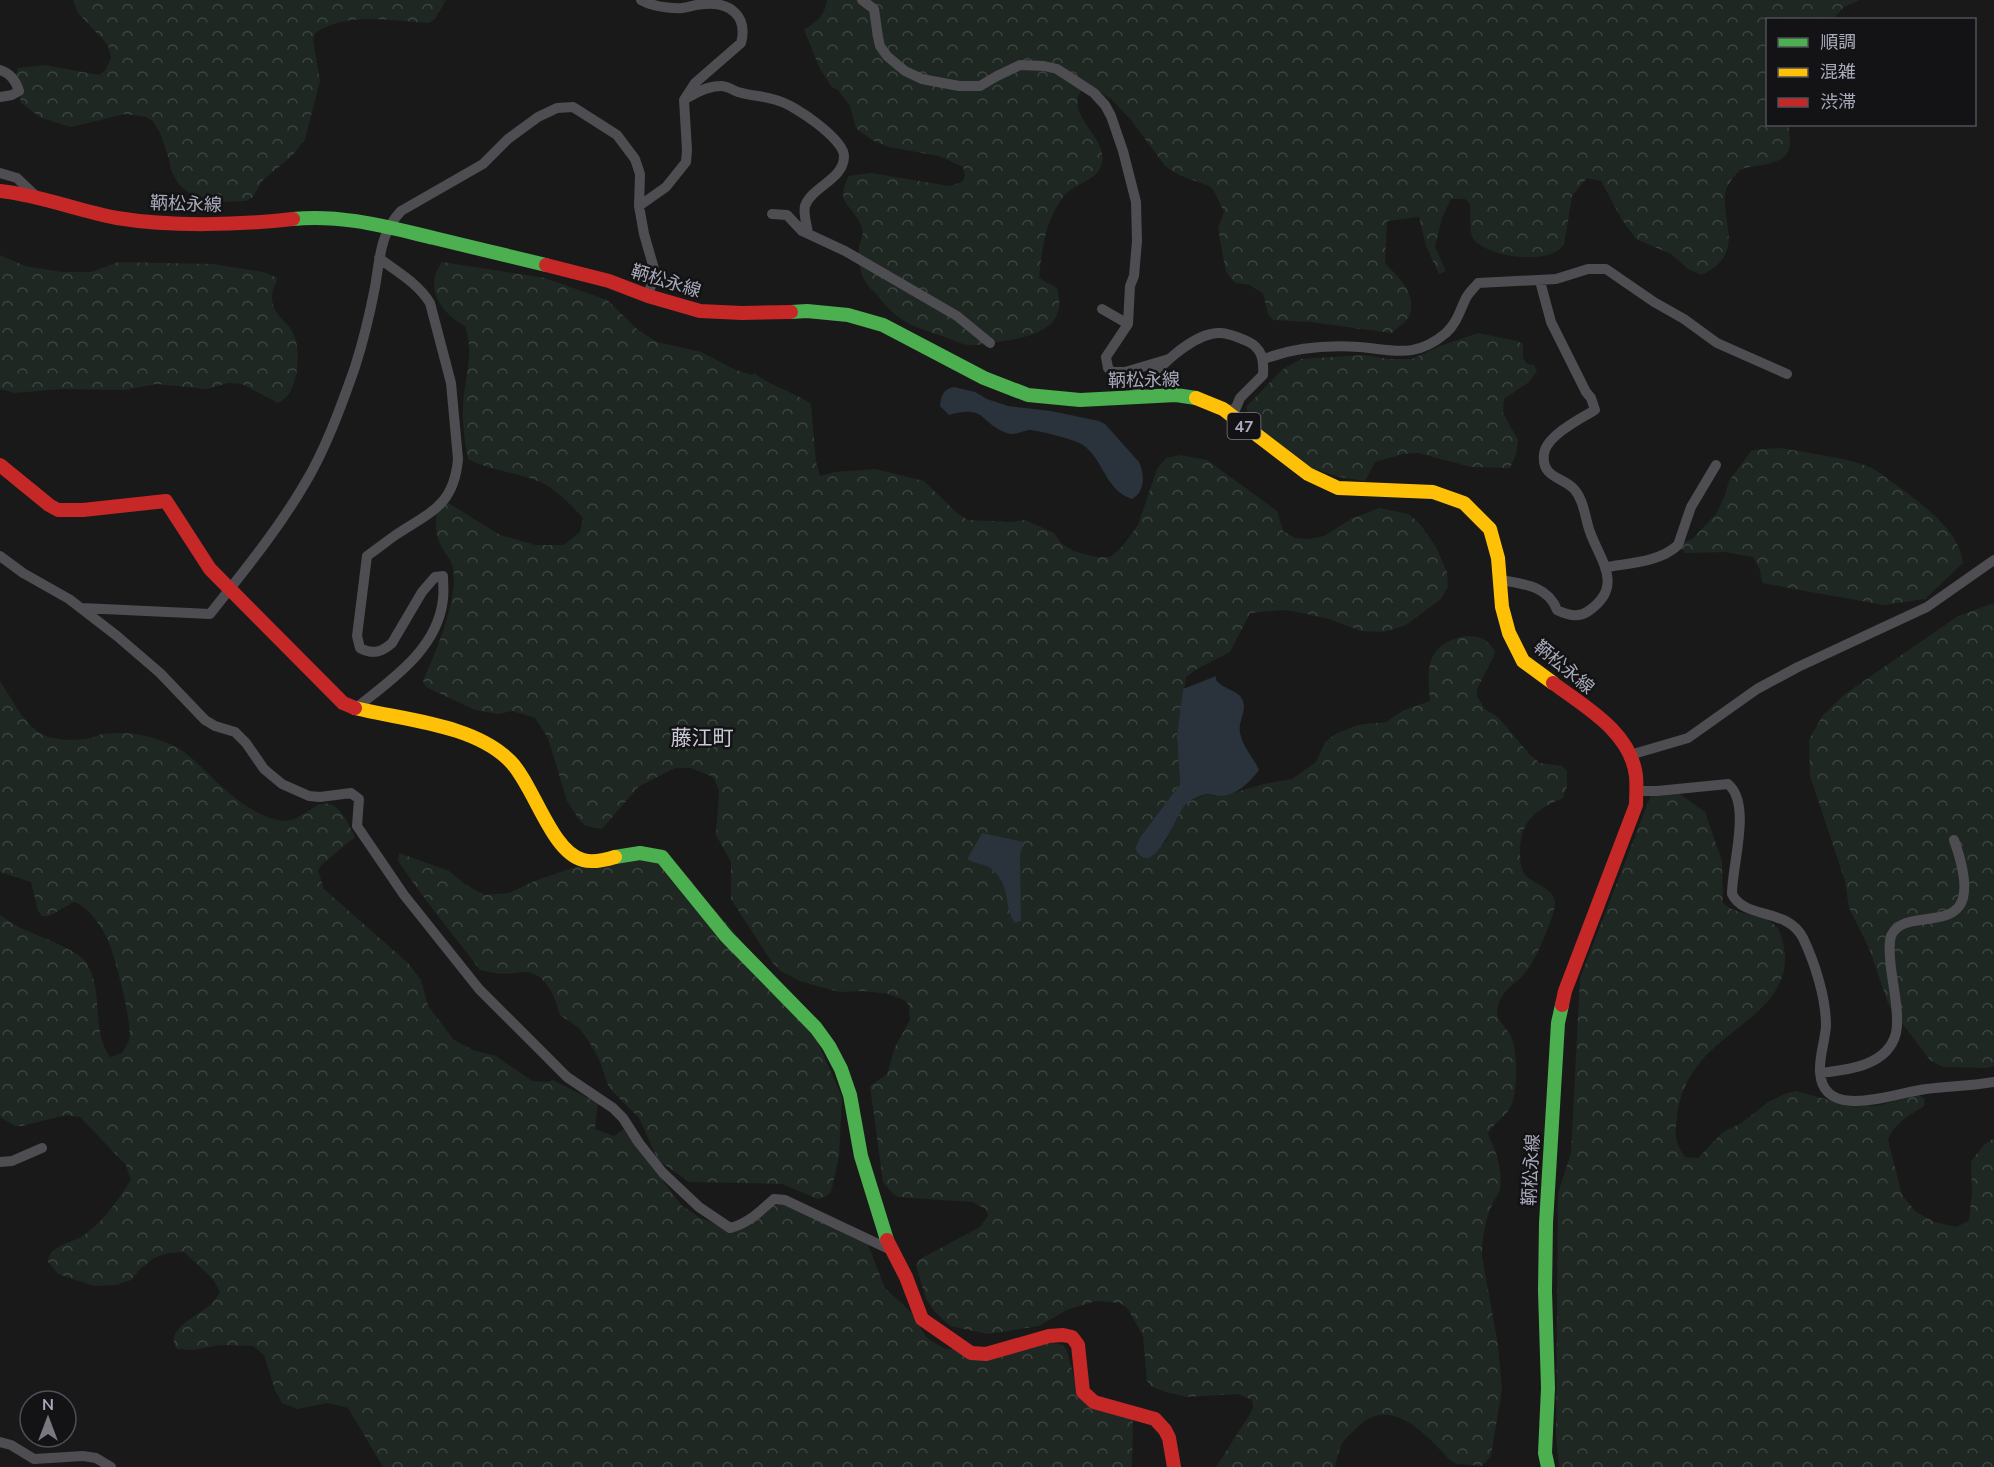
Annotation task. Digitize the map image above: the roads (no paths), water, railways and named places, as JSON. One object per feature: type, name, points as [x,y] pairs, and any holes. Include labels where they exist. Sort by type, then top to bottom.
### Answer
[{"type":"main road","name":"鞆松永線","points":[[0,191],[118,218],[149,221],[244,224],[315,217],[341,218],[388,227],[598,278],[700,311],[742,313],[807,311],[848,315],[883,325],[984,378],[1028,395],[1080,400],[1176,395],[1201,399],[1223,409],[1308,474],[1338,488],[1433,492],[1464,503],[1490,529],[1501,580],[1502,608],[1509,633],[1523,661],[1609,725],[1630,755],[1636,775],[1636,805],[1565,991],[1558,1023],[1545,1257],[1548,1388],[1545,1453],[1548,1467]]},
{"type":"main road","points":[[0,465],[58,510],[83,510],[166,501],[199,553],[229,590],[343,703],[452,732],[494,748],[519,771],[560,842],[580,860],[594,861],[631,853],[653,853],[662,857],[726,936],[816,1028],[829,1046],[841,1069],[850,1095],[861,1156],[891,1250],[906,1277],[922,1319],[971,1353],[986,1354],[1049,1336],[1072,1337],[1078,1345],[1083,1392],[1094,1402],[1155,1419],[1165,1430],[1173,1467]]},
{"type":"street","points":[[639,206],[666,187],[686,162],[684,100],[695,83],[741,43],[742,22],[737,14],[715,4],[681,8],[662,7],[641,0]]},
{"type":"street","points":[[862,0],[874,9],[880,46],[887,56],[905,71],[922,79],[959,86],[980,86],[1020,65],[1044,66],[1057,69],[1094,93],[1105,105],[1123,151],[1136,201],[1137,241],[1128,324],[1106,357],[1108,368],[1112,372],[1125,372],[1169,359]]},
{"type":"street","points":[[0,70],[11,76],[19,91],[0,97]]},
{"type":"street","points":[[684,100],[701,90],[719,85],[726,86],[738,92],[793,106],[835,139],[842,148],[843,164],[837,173],[810,197],[804,213],[808,233]]},
{"type":"street","points":[[82,608],[210,614],[261,548],[305,484],[330,430],[355,366],[388,227],[401,211],[483,164],[508,139],[538,117],[557,108],[573,107],[617,135],[635,159],[640,174],[639,206],[655,272],[648,296]]},
{"type":"street","points":[[0,173],[17,178],[40,199]]},
{"type":"street","points":[[772,214],[787,215],[802,231],[845,251],[957,316],[990,343]]},
{"type":"street","points":[[356,708],[398,675],[419,653],[431,635],[443,600],[443,576],[435,577],[422,592],[392,642],[380,652],[360,648],[357,636],[367,556],[442,504],[457,470],[458,459],[451,383],[429,303],[424,292],[379,258]]},
{"type":"street","points":[[1264,359],[1282,352],[1329,347],[1360,347],[1409,352],[1425,347],[1446,333],[1456,321],[1468,295],[1478,284],[1540,281],[1556,279],[1588,269],[1606,269],[1717,343],[1787,374]]},
{"type":"street","points":[[1501,580],[1545,592],[1553,598],[1557,610],[1568,615],[1582,615],[1594,607],[1605,594],[1608,583],[1606,567],[1577,494],[1574,489],[1550,473],[1545,466],[1544,453],[1548,445],[1559,433],[1595,410],[1551,322],[1540,281]]},
{"type":"street","points":[[1102,309],[1128,324]]},
{"type":"street","points":[[1131,396],[1169,359],[1186,346],[1211,334],[1231,334],[1251,343],[1259,350],[1264,359],[1263,375],[1240,398],[1234,410],[1223,409]]},
{"type":"street","points":[[1606,567],[1662,556],[1675,548],[1695,499],[1716,465]]},
{"type":"street","points":[[0,556],[23,573],[69,598],[117,636],[159,673],[205,720],[215,726],[235,732],[246,743],[264,770],[282,784],[309,796],[351,793],[357,795],[359,799],[357,826],[404,895],[479,989],[567,1077],[618,1113],[663,1173],[699,1207],[730,1228],[739,1226],[756,1216],[774,1199],[785,1200],[891,1250]]},
{"type":"street","points":[[1630,755],[1688,738],[1757,689],[1798,667],[1927,608],[1994,560]]},
{"type":"street","points":[[1637,791],[1728,784],[1738,795],[1741,820],[1732,894],[1740,906],[1780,917],[1793,925],[1802,937],[1816,974],[1824,1006],[1826,1027],[1820,1073],[1827,1091],[1843,1100],[1875,1101],[1903,1092],[1994,1082]]},
{"type":"street","points":[[1820,1073],[1857,1068],[1875,1060],[1888,1048],[1896,1034],[1897,1021],[1890,951],[1891,937],[1898,928],[1923,920],[1950,916],[1960,907],[1965,893],[1964,880],[1954,840]]},
{"type":"street","points":[[0,1162],[12,1161],[42,1148]]},
{"type":"street","points":[[0,1442],[11,1445],[34,1459],[83,1456],[96,1458],[111,1467]]},
{"type":"district","name":"藤江町","points":[[702,738]]}]
